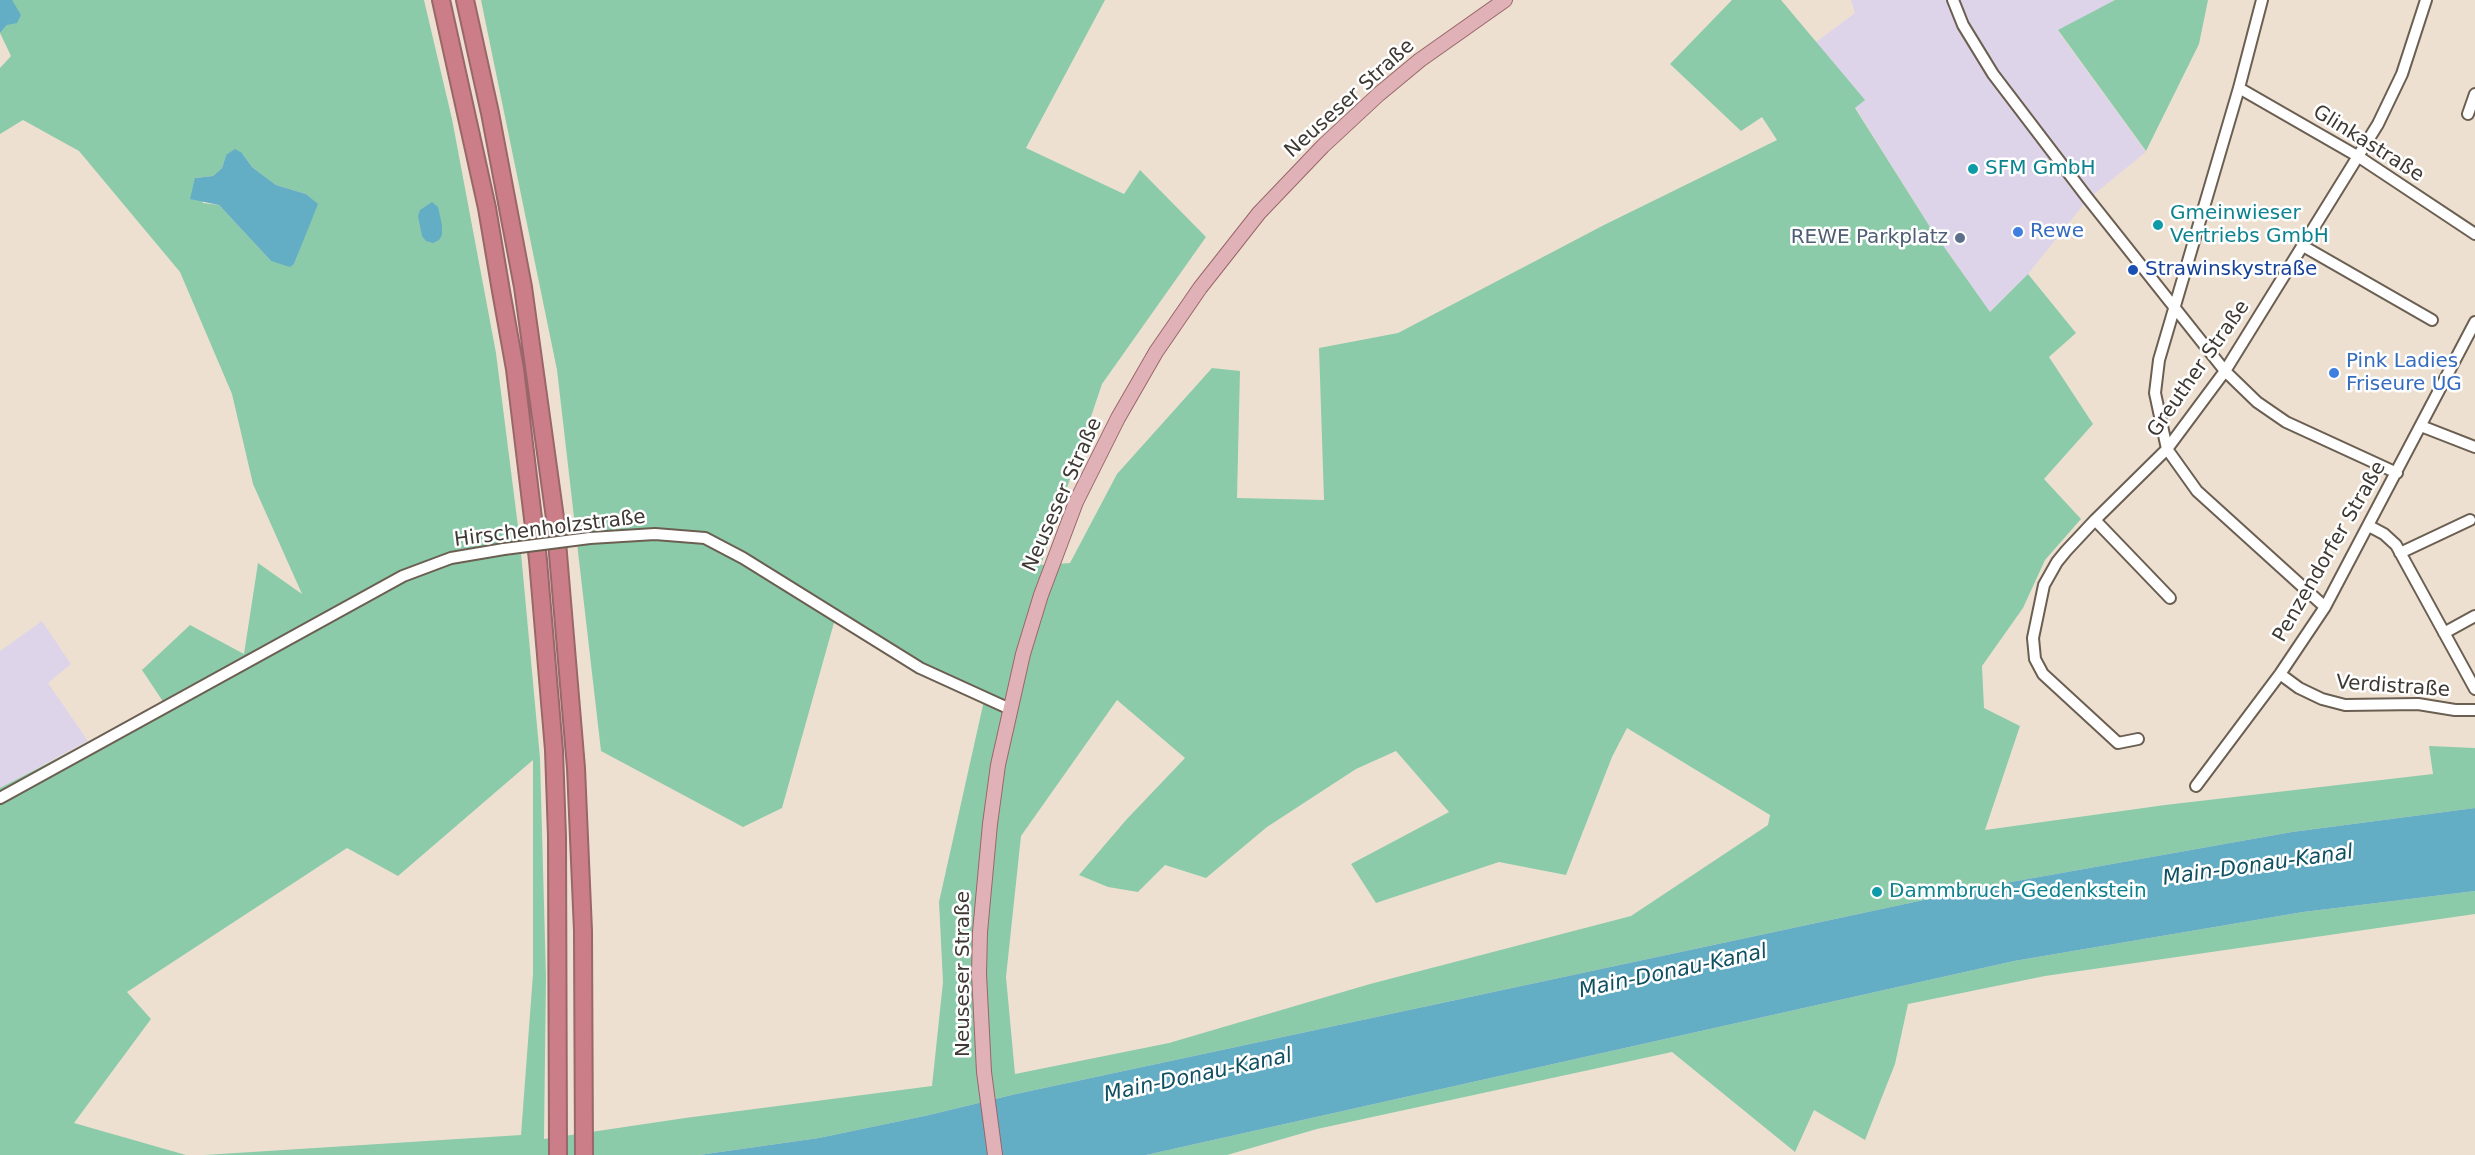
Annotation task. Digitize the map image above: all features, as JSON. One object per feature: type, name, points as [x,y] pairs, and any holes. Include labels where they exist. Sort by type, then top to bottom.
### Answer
[{"type":"highway","points":[[441,0],[484,197],[515,369],[538,560],[554,750],[557,837],[558,1150]]},
{"type":"highway","points":[[465,0],[490,113],[519,264],[555,518],[576,768],[584,931],[584,1149]]},
{"type":"main road","name":"Neuseser Straße","points":[[995,1155],[984,1072],[979,974],[982,897],[995,784],[1010,709],[1041,595],[1076,502],[1131,394],[1184,310],[1248,226],[1323,146],[1405,72],[1505,0]]},
{"type":"street","points":[[1953,0],[1963,25],[1993,74],[2086,196],[2225,371],[2257,402],[2286,422],[2397,473]]},
{"type":"street","points":[[2262,0],[2239,88],[2159,360],[2155,393],[2167,449],[2198,491],[2325,607]]},
{"type":"street","name":"Greuther Straße","points":[[2138,739],[2118,743],[2043,674],[2035,659],[2033,638],[2044,585],[2057,562],[2095,520],[2167,449],[2225,371],[2378,124],[2402,74],[2425,0]]},
{"type":"street","name":"Glinkastraße","points":[[2239,88],[2359,157],[2475,234]]},
{"type":"street","points":[[2468,114],[2475,94]]},
{"type":"street","points":[[2303,246],[2432,320]]},
{"type":"street","name":"Penzendorfer Straße","points":[[2196,786],[2280,674],[2325,607],[2475,322]]},
{"type":"street","points":[[2463,343],[2475,348]]},
{"type":"street","points":[[2421,426],[2475,447]]},
{"type":"street","points":[[2095,520],[2170,598]]},
{"type":"street","points":[[2400,553],[2470,520]]},
{"type":"street","points":[[2369,526],[2384,534],[2396,545],[2475,689]]},
{"type":"street","name":"Hirschenholzstraße","points":[[0,798],[403,576],[451,558],[590,538],[655,534],[705,538],[743,558],[920,668],[1010,709]]},
{"type":"street","points":[[2444,633],[2475,616]]},
{"type":"street","name":"Verdistraße","points":[[2280,674],[2315,695],[2344,705],[2418,704],[2455,710],[2475,710]]},
{"type":"shaded area","points":[[1851,0],[2115,0],[2058,31],[2146,152],[2088,199],[2028,274],[1990,312],[1930,227],[1855,107],[1864,100],[1816,42],[1855,13]]},
{"type":"shaded area","points":[[42,621],[71,664],[48,683],[88,741],[0,788],[0,651]]},
{"type":"green space","points":[[12,0],[424,0],[452,119],[496,353],[520,542],[540,758],[546,977],[544,1139],[932,1086],[943,982],[939,902],[985,696],[922,665],[837,612],[782,808],[743,827],[601,751],[557,370],[481,0],[1105,0],[1026,148],[1124,194],[1140,170],[1206,237],[1102,384],[1041,565],[1070,563],[1117,474],[1212,368],[1240,371],[1237,498],[1324,500],[1319,348],[1398,333],[1604,225],[1777,140],[1762,117],[1741,131],[1670,64],[1732,0],[1781,0],[1865,100],[1855,108],[1930,227],[1990,312],[2028,274],[2076,333],[2049,357],[2093,424],[2044,479],[2081,519],[2045,560],[2023,608],[1982,666],[1984,708],[2020,726],[1985,830],[2165,805],[2433,774],[2429,746],[2475,748],[2475,808],[2292,832],[1994,885],[819,1138],[699,1155],[204,1155],[521,1135],[533,974],[533,760],[398,876],[347,848],[127,992],[151,1019],[74,1123],[186,1155],[0,1155],[0,788],[164,703],[142,670],[190,625],[244,654],[258,563],[302,594],[253,484],[232,394],[180,272],[79,151],[23,120],[0,134],[0,68],[11,56],[0,33],[7,25]],"holes":[[[242,153],[252,167],[276,185],[306,194],[317,204],[294,264],[271,261],[219,205],[203,203],[195,178],[213,176],[222,168],[226,155]],[[1117,700],[1185,758],[1126,820],[1079,875],[1108,887],[1138,892],[1165,865],[1206,878],[1267,827],[1356,769],[1396,751],[1449,812],[1351,864],[1376,903],[1499,862],[1566,875],[1612,757],[1627,728],[1770,815],[1768,825],[1631,916],[1370,984],[1169,1043],[1015,1074],[1006,977],[1021,836]]]},
{"type":"green space","points":[[2115,0],[2208,0],[2199,44],[2146,151],[2058,30]]},
{"type":"green space","points":[[2475,891],[2475,914],[2045,976],[1908,1004],[1895,1064],[1865,1140],[1814,1110],[1795,1152],[1672,1052],[1317,1129],[1227,1155],[1146,1155],[2014,961],[2303,912]]},
{"type":"water","points":[[0,0],[12,0],[21,15],[17,23],[7,25],[0,33]]},
{"type":"water","points":[[235,149],[242,153],[252,167],[276,185],[306,194],[318,204],[294,264],[290,267],[271,261],[219,205],[190,199],[195,178],[213,176],[222,168],[226,155]]},
{"type":"water","points":[[432,202],[438,207],[442,225],[442,235],[433,243],[426,241],[422,236],[418,216],[420,210]]},
{"type":"water","name":"Main-Donau-Kanal","points":[[2475,808],[2475,891],[2303,912],[2014,961],[1146,1155],[699,1155],[819,1138],[1994,885],[2292,832]]},
{"type":"place","name":"SFM GmbH","points":[[1973,169]]},
{"type":"place","name":"Gmeinwieser Vertriebs GmbH","points":[[2158,225]]},
{"type":"place","name":"Rewe","points":[[2018,232]]},
{"type":"place","name":"REWE Parkplatz","points":[[1960,238]]},
{"type":"place","name":"Strawinskystraße","points":[[2133,270]]},
{"type":"place","name":"Pink Ladies Friseure UG","points":[[2334,373]]},
{"type":"place","name":"Dammbruch-Gedenkstein","points":[[1877,892]]}]
